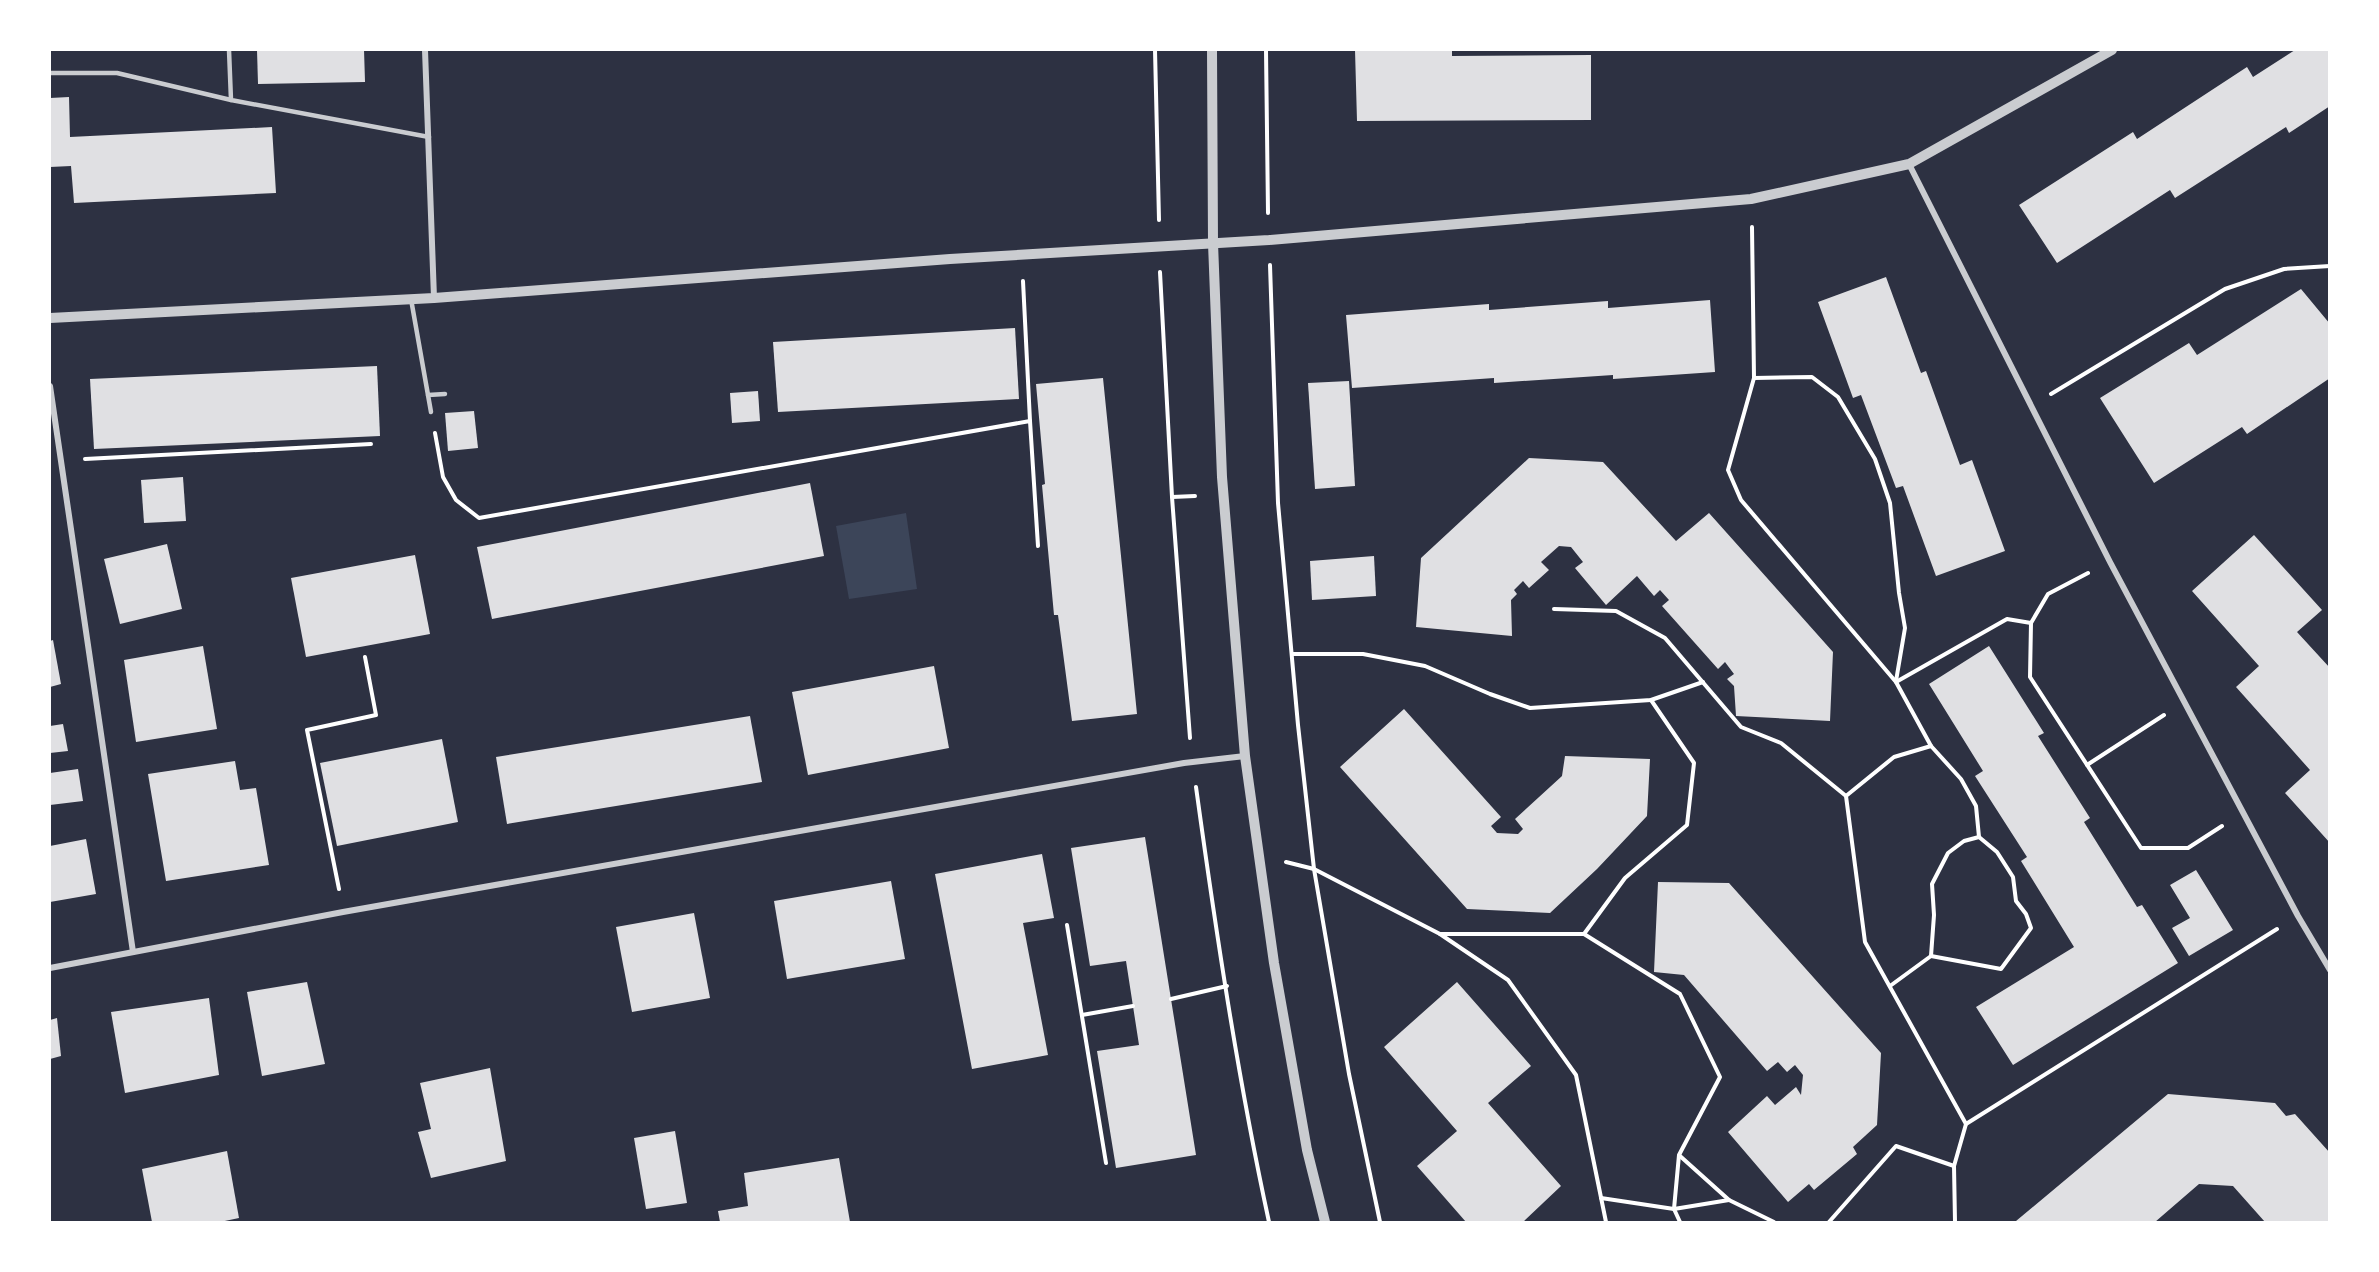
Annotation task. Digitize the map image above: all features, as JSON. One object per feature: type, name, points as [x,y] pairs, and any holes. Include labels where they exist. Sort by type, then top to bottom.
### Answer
[{"type":"street","points":[[425,50],[434,298]]},
{"type":"street","points":[[1212,50],[1213,243],[1222,477],[1245,756],[1274,963],[1305,1138],[1325,1222]]},
{"type":"street","points":[[50,318],[434,298],[950,259],[1159,248],[1751,200],[1909,164],[2112,50]]},
{"type":"street","points":[[1909,164],[2110,562],[2298,916],[2330,970]]},
{"type":"street","points":[[50,386],[133,952]]},
{"type":"street","points":[[50,968],[343,912],[1193,762],[1245,756]]},
{"type":"lane","points":[[229,50],[231,100]]},
{"type":"lane","points":[[50,73],[117,73],[231,100],[429,137]]},
{"type":"lane","points":[[411,299],[431,412]]},
{"type":"lane","points":[[428,395],[445,394]]},
{"type":"path","points":[[1155,50],[1159,248],[1173,509],[1193,762],[1209,878],[1255,1158],[1269,1222]]},
{"type":"path","points":[[1266,50],[1269,240],[1278,503],[1298,725],[1314,868],[1348,1074],[1380,1222]]},
{"type":"path","points":[[1751,200],[1754,378],[1728,470],[1741,500],[1896,682],[1931,746],[1961,778],[1976,806],[1979,837],[1997,852],[2013,877],[2016,902],[2026,914],[2031,928],[2001,969],[1931,956],[1890,986]]},
{"type":"path","points":[[1022,256],[1038,546]]},
{"type":"path","points":[[2031,406],[2225,289],[2284,269],[2330,266]]},
{"type":"path","points":[[1754,378],[1812,377],[1838,397],[1875,459],[1890,503],[1905,628],[1896,682]]},
{"type":"path","points":[[431,412],[443,477],[456,500],[478,518],[1030,421]]},
{"type":"path","points":[[60,460],[371,444]]},
{"type":"path","points":[[2110,562],[2048,594],[2031,623],[2030,677],[2140,848],[2188,848],[2243,813]]},
{"type":"path","points":[[1554,609],[1616,611],[1665,638],[1741,727],[1781,742],[1846,796],[1865,942],[1966,1124]]},
{"type":"path","points":[[1896,682],[2007,619],[2031,623]]},
{"type":"path","points":[[1293,654],[1363,654],[1425,666],[1490,694],[1530,708],[1651,700],[1703,682]]},
{"type":"path","points":[[343,912],[307,730],[376,714],[365,657]]},
{"type":"path","points":[[1584,933],[1625,878],[1687,825],[1694,762],[1651,700]]},
{"type":"path","points":[[2087,765],[2184,702]]},
{"type":"path","points":[[1846,796],[1894,757],[1931,746]]},
{"type":"path","points":[[1931,956],[1934,915],[1932,884],[1948,853],[1964,841],[1979,837]]},
{"type":"path","points":[[1259,856],[1314,868],[1440,934],[1508,980],[1576,1075],[1606,1222]]},
{"type":"path","points":[[1955,1222],[1954,1166],[1966,1124],[2298,916]]},
{"type":"path","points":[[1067,925],[1106,1163]]},
{"type":"path","points":[[1440,934],[1584,933],[1680,994],[1720,1077],[1679,1155],[1674,1209],[1680,1222]]},
{"type":"path","points":[[1171,999],[1227,986]]},
{"type":"path","points":[[1082,1015],[1133,1006]]},
{"type":"path","points":[[1829,1222],[1896,1146],[1954,1166]]},
{"type":"path","points":[[1679,1155],[1729,1200],[1774,1222]]},
{"type":"path","points":[[1601,1198],[1674,1209],[1729,1200]]},
{"type":"shaded area","points":[[906,513],[917,589],[849,599],[836,526]]},
{"type":"building","points":[[257,50],[364,50],[365,82],[258,84]]},
{"type":"building","points":[[1355,50],[1452,50],[1452,56],[1591,55],[1591,120],[1357,121]]},
{"type":"building","points":[[2295,50],[2330,50],[2330,106],[2289,133],[2286,127],[2175,198],[2170,190],[2057,263],[2019,205],[2133,132],[2137,139],[2247,67],[2253,77]]},
{"type":"building","points":[[69,97],[70,137],[272,127],[276,193],[74,203],[71,166],[50,167],[50,98]]},
{"type":"building","points":[[1886,277],[1921,373],[1926,371],[1960,465],[1972,460],[2005,551],[1936,576],[1903,486],[1896,488],[1861,395],[1853,398],[1818,302]]},
{"type":"building","points":[[2301,289],[2330,324],[2330,378],[2247,434],[2242,427],[2154,483],[2100,398],[2189,343],[2197,355]]},
{"type":"building","points":[[1710,300],[1715,372],[1613,379],[1613,375],[1494,383],[1494,378],[1352,388],[1346,315],[1489,304],[1489,310],[1608,301],[1608,308]]},
{"type":"building","points":[[1015,328],[1019,399],[778,412],[773,342]]},
{"type":"building","points":[[377,366],[380,436],[94,449],[90,379]]},
{"type":"building","points":[[1103,378],[1137,714],[1072,721],[1058,615],[1054,615],[1042,485],[1045,484],[1036,384]]},
{"type":"building","points":[[1349,381],[1355,486],[1315,489],[1308,383]]},
{"type":"building","points":[[758,391],[760,421],[732,423],[730,393]]},
{"type":"building","points":[[474,411],[478,448],[448,451],[445,413]]},
{"type":"building","points":[[1529,458],[1603,462],[1676,541],[1709,513],[1833,652],[1830,721],[1736,716],[1734,686],[1727,679],[1734,674],[1725,662],[1718,669],[1662,606],[1669,600],[1660,590],[1654,596],[1637,576],[1606,605],[1575,568],[1583,562],[1571,547],[1559,546],[1541,562],[1549,570],[1529,588],[1523,581],[1514,590],[1517,594],[1511,600],[1512,636],[1416,627],[1421,558]]},
{"type":"building","points":[[183,477],[186,521],[144,523],[141,480]]},
{"type":"building","points":[[810,483],[824,556],[492,619],[477,547]]},
{"type":"building","points":[[2254,535],[2322,610],[2297,632],[2330,668],[2330,843],[2285,793],[2310,770],[2236,687],[2259,666],[2192,591]]},
{"type":"building","points":[[167,544],[182,609],[120,624],[104,559]]},
{"type":"building","points":[[415,555],[430,634],[306,657],[291,578]]},
{"type":"building","points":[[1374,556],[1376,596],[1312,600],[1310,561]]},
{"type":"building","points":[[53,640],[61,684],[50,687],[50,641]]},
{"type":"building","points":[[203,646],[217,729],[136,742],[124,660]]},
{"type":"building","points":[[1989,646],[2044,733],[2038,736],[2090,818],[2084,822],[2137,907],[2142,905],[2178,963],[2013,1065],[1976,1007],[2074,947],[2021,861],[2027,857],[1975,776],[1983,771],[1929,684]]},
{"type":"building","points":[[934,666],[949,748],[808,775],[792,692]]},
{"type":"building","points":[[1404,709],[1501,817],[1491,826],[1497,833],[1518,834],[1523,829],[1515,819],[1562,776],[1565,756],[1650,759],[1647,816],[1597,869],[1550,913],[1467,909],[1340,767]]},
{"type":"building","points":[[750,716],[762,782],[507,824],[496,757]]},
{"type":"building","points":[[63,724],[68,751],[50,753],[50,726]]},
{"type":"building","points":[[442,739],[458,822],[337,846],[320,763]]},
{"type":"building","points":[[235,761],[240,790],[256,788],[269,865],[166,881],[148,774]]},
{"type":"building","points":[[78,769],[83,801],[50,805],[50,773]]},
{"type":"building","points":[[1145,837],[1196,1155],[1116,1168],[1097,1051],[1139,1045],[1126,961],[1090,966],[1071,848]]},
{"type":"building","points":[[86,839],[96,894],[50,902],[50,846]]},
{"type":"building","points":[[1042,854],[1054,918],[1023,923],[1048,1055],[972,1069],[935,874]]},
{"type":"building","points":[[2196,870],[2233,930],[2189,956],[2172,928],[2190,918],[2170,885]]},
{"type":"building","points":[[891,881],[905,959],[787,979],[774,901]]},
{"type":"building","points":[[1658,882],[1729,883],[1881,1053],[1877,1125],[1853,1147],[1857,1154],[1814,1190],[1809,1184],[1788,1202],[1728,1132],[1767,1096],[1775,1105],[1796,1087],[1801,1095],[1803,1075],[1795,1065],[1787,1072],[1778,1062],[1767,1071],[1684,975],[1654,972]]},
{"type":"building","points":[[694,913],[710,998],[632,1012],[616,927]]},
{"type":"building","points":[[307,982],[325,1064],[262,1076],[247,992]]},
{"type":"building","points":[[1457,982],[1531,1066],[1488,1103],[1561,1186],[1523,1222],[1466,1222],[1417,1166],[1457,1131],[1384,1047]]},
{"type":"building","points":[[209,998],[219,1075],[125,1093],[111,1012]]},
{"type":"building","points":[[57,1018],[61,1056],[50,1059],[50,1020]]},
{"type":"building","points":[[490,1068],[506,1161],[431,1178],[418,1132],[431,1129],[420,1083]]},
{"type":"building","points":[[2168,1094],[2275,1103],[2286,1116],[2295,1114],[2330,1153],[2330,1222],[2265,1222],[2233,1186],[2199,1184],[2155,1222],[2016,1221]]},
{"type":"building","points":[[675,1131],[687,1203],[646,1209],[634,1138]]},
{"type":"building","points":[[227,1151],[239,1218],[220,1222],[152,1222],[142,1169]]},
{"type":"building","points":[[839,1158],[850,1222],[720,1222],[718,1211],[748,1206],[744,1173]]}]
